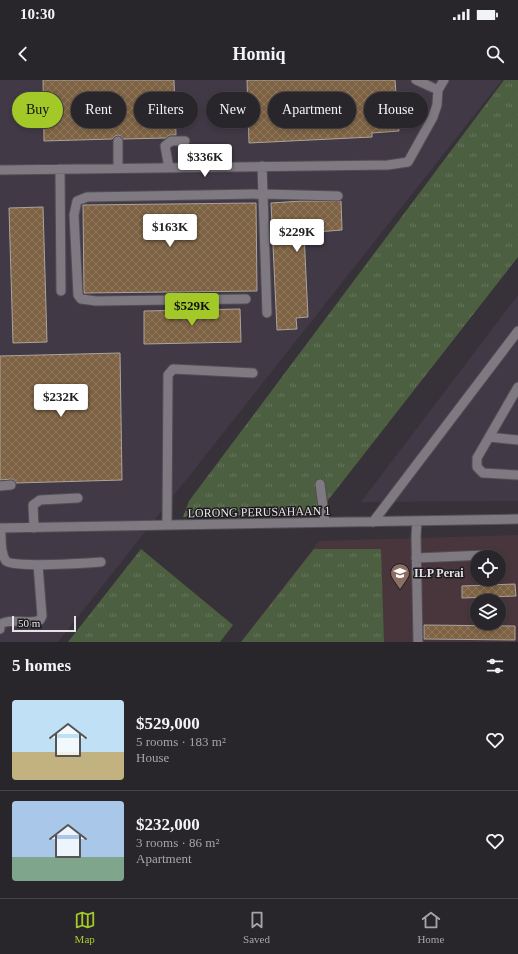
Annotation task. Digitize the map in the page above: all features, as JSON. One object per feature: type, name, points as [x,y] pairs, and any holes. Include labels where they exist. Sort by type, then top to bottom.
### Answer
[{"type":"street","points":[[416,80],[438,90]]},
{"type":"street","points":[[0,170],[388,165],[408,162],[433,117],[437,105],[438,90],[444,80]]},
{"type":"street","points":[[118,141],[118,168]]},
{"type":"street","points":[[169,168],[164,146],[171,141],[185,141]]},
{"type":"street","points":[[262,166],[267,313]]},
{"type":"street","points":[[60,169],[61,291]]},
{"type":"street","points":[[246,299],[96,301],[81,299],[78,294],[74,215],[77,201],[87,197],[263,194],[338,196]]},
{"type":"street","points":[[373,522],[518,331]]},
{"type":"street","points":[[166,525],[168,374],[173,369],[253,373]]},
{"type":"street","points":[[518,387],[514,402],[489,437],[477,458],[477,467],[483,473],[518,475]]},
{"type":"street","points":[[489,437],[518,440]]},
{"type":"street","points":[[320,484],[325,522]]},
{"type":"street","points":[[0,486],[11,485]]},
{"type":"street","points":[[34,528],[33,505],[40,500],[78,498]]},
{"type":"street","name":"LORONG PERUSAHAAN 1","points":[[0,528],[518,519]]},
{"type":"street","points":[[418,521],[416,558],[418,642]]},
{"type":"street","points":[[0,528],[1,550],[5,560],[8,563],[38,564],[101,562]]},
{"type":"street","points":[[416,558],[470,556]]},
{"type":"street","points":[[0,629],[0,625],[2,623],[40,620],[42,616],[38,564]]},
{"type":"shaded area","points":[[0,80],[502,80],[58,642],[0,642]]},
{"type":"shaded area","points":[[518,295],[518,501],[361,502]]},
{"type":"shaded area","name":"ILP Perai","points":[[518,535],[518,642],[241,642],[319,541]]},
{"type":"green space","points":[[504,80],[518,80],[518,257],[318,513],[183,517],[189,501]]},
{"type":"green space","points":[[141,549],[233,625],[220,642],[68,642]]},
{"type":"green space","points":[[314,549],[381,549],[384,642],[241,642]]},
{"type":"building","points":[[43,80],[174,80],[174,92],[134,92],[134,128],[176,128],[176,135],[170,135],[166,138],[123,139],[118,135],[112,139],[44,141],[44,128],[63,128],[63,92],[43,92]]},
{"type":"building","points":[[247,80],[395,80],[396,92],[364,92],[364,128],[399,128],[399,131],[372,133],[372,137],[249,143],[249,128],[260,128],[260,92],[247,92]]},
{"type":"building","points":[[341,201],[342,230],[304,233],[308,317],[296,318],[297,329],[277,330],[271,203]]},
{"type":"building","points":[[256,203],[257,291],[84,293],[83,205]]},
{"type":"building","points":[[43,207],[47,342],[13,343],[9,208]]},
{"type":"building","points":[[240,309],[241,342],[144,344],[144,311]]},
{"type":"building","points":[[120,353],[122,480],[16,483],[13,479],[0,480],[0,356]]},
{"type":"building","points":[[506,584],[515,584],[516,596],[506,596],[506,594],[470,594],[470,598],[462,598],[462,586],[506,586]]},
{"type":"building","points":[[424,625],[470,626],[470,630],[506,630],[506,626],[515,626],[515,640],[424,639]]},
{"type":"place","name":"ILP Perai","points":[[400,590]]}]
